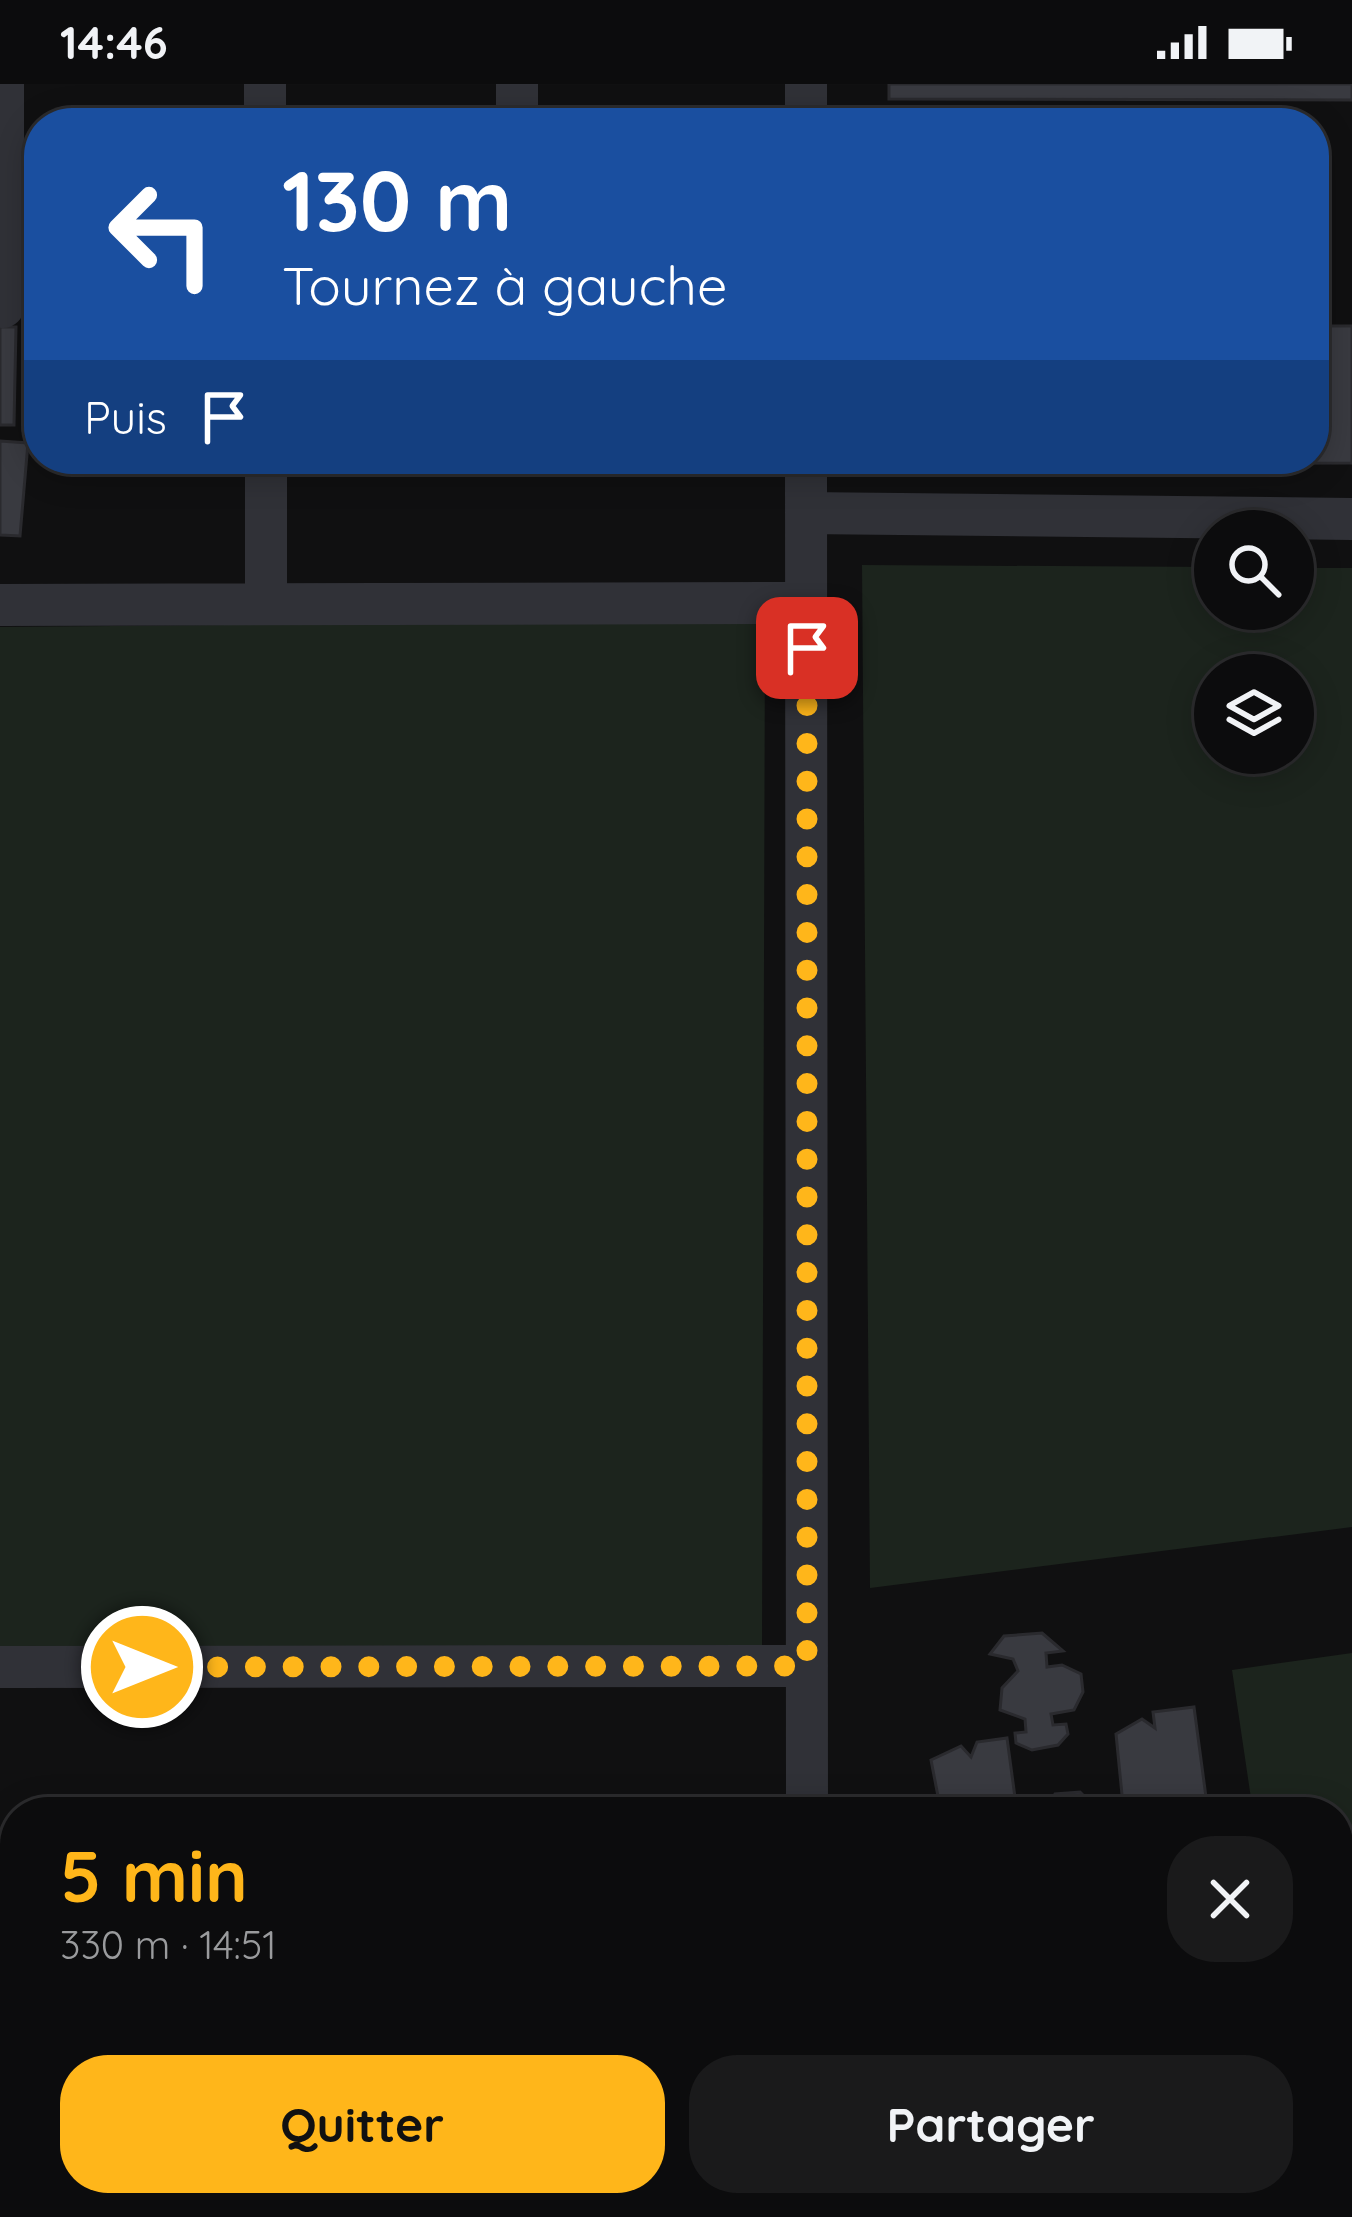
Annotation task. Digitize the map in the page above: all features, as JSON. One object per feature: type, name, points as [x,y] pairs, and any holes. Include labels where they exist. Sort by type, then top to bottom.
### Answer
[{"type":"street","points":[[3,84],[14,307]]},
{"type":"street","points":[[266,474],[266,604]]},
{"type":"street","points":[[806,474],[807,1797]]},
{"type":"street","points":[[806,514],[1352,518]]},
{"type":"street","points":[[0,604],[807,603]]},
{"type":"street","points":[[0,1667],[807,1666]]},
{"type":"shaded area","points":[[862,565],[1194,567],[1194,630],[1314,630],[1314,568],[1352,568],[1352,1527],[870,1588]]},
{"type":"shaded area","points":[[765,620],[762,1648],[0,1647],[0,627]]},
{"type":"shaded area","points":[[1352,1653],[1352,1797],[1251,1797],[1232,1670]]},
{"type":"building","points":[[889,84],[1352,84],[1352,100],[889,99]]},
{"type":"building","points":[[1329,326],[1352,326],[1352,463],[1329,463]]},
{"type":"building","points":[[0,327],[16,327],[14,425],[0,425]]},
{"type":"building","points":[[23,334],[24,334],[24,430]]},
{"type":"building","points":[[0,441],[24,443],[20,536],[0,535]]},
{"type":"building","points":[[1042,1633],[1063,1651],[1046,1653],[1047,1667],[1062,1665],[1081,1674],[1083,1692],[1074,1710],[1051,1714],[1053,1725],[1066,1724],[1068,1734],[1058,1745],[1032,1750],[1016,1743],[1015,1733],[1026,1732],[1025,1719],[1000,1710],[1002,1688],[1018,1671],[1013,1659],[990,1654],[1004,1636]]},
{"type":"building","points":[[1194,1707],[1206,1797],[1122,1797],[1116,1734],[1142,1719],[1155,1728],[1153,1712]]},
{"type":"building","points":[[1007,1738],[1015,1797],[938,1797],[931,1760],[961,1746],[971,1757],[977,1742]]},
{"type":"building","points":[[1080,1792],[1085,1797],[1054,1797],[1055,1794]]},
{"type":"route","points":[[142,1667],[807,1666],[807,648]]}]
